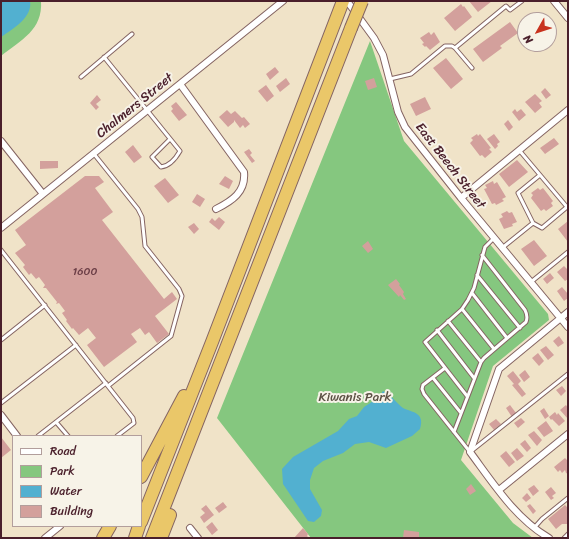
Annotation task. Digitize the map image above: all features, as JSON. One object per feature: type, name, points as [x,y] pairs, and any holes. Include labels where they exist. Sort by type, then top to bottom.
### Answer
[{"type":"highway","points":[[142,519],[343,1]]},
{"type":"highway","points":[[152,538],[362,1]]},
{"type":"highway","points":[[161,538],[225,369],[267,245]]},
{"type":"highway","points":[[142,475],[212,342]]},
{"type":"highway","points":[[103,538],[109,527]]},
{"type":"highway","points":[[111,538],[116,527]]},
{"type":"highway","points":[[135,538],[139,527]]},
{"type":"street","name":"Chalmers Street","points":[[1,228],[283,1]]},
{"type":"street","name":"East Beech Street","points":[[347,1],[383,55],[398,112],[405,127],[461,198],[568,327]]},
{"type":"street","points":[[554,1],[568,18]]},
{"type":"street","points":[[180,84],[244,172],[244,184],[239,193],[233,200],[216,210]]},
{"type":"street","points":[[461,198],[568,110]]},
{"type":"street","points":[[1,141],[43,194]]},
{"type":"street","points":[[549,538],[520,517],[470,452],[499,369],[568,312]]},
{"type":"street","points":[[1,415],[16,435]]},
{"type":"street","points":[[499,490],[568,434]]},
{"type":"street","points":[[45,538],[59,527]]},
{"type":"street","points":[[190,528],[198,538]]},
{"type":"lane","points":[[455,48],[506,6],[510,10],[522,1]]},
{"type":"lane","points":[[81,77],[132,34]]},
{"type":"lane","points":[[390,79],[410,74],[445,46],[452,46],[455,48],[472,68]]},
{"type":"lane","points":[[104,57],[180,151],[176,158],[168,165],[162,167],[152,157],[170,139]]},
{"type":"lane","points":[[520,150],[567,207],[542,228],[532,223],[518,193],[540,175]]},
{"type":"lane","points":[[94,154],[138,208],[142,217],[145,246],[179,289],[182,296],[171,336],[108,386]]},
{"type":"lane","points":[[502,248],[532,223]]},
{"type":"lane","points":[[468,396],[425,342],[462,309],[472,293],[485,247],[494,238]]},
{"type":"lane","points":[[1,250],[134,420],[134,423],[118,435]]},
{"type":"lane","points":[[531,282],[568,252]]},
{"type":"lane","points":[[454,432],[481,362],[528,320],[528,315],[525,310],[482,255]]},
{"type":"lane","points":[[477,275],[520,328]]},
{"type":"lane","points":[[472,293],[507,338]]},
{"type":"lane","points":[[1,340],[45,305]]},
{"type":"lane","points":[[462,309],[494,349]]},
{"type":"lane","points":[[448,321],[481,362]]},
{"type":"lane","points":[[437,330],[474,378]]},
{"type":"lane","points":[[1,403],[76,345]]},
{"type":"lane","points":[[445,368],[423,385],[422,389],[424,394],[470,452],[568,374]]},
{"type":"lane","points":[[433,378],[461,413]]},
{"type":"lane","points":[[39,435],[106,383]]},
{"type":"lane","points":[[56,422],[67,435]]},
{"type":"lane","points":[[534,528],[542,519],[568,499]]},
{"type":"lane","points":[[564,538],[568,534]]},
{"type":"green space","points":[[1,1],[41,1],[41,11],[38,20],[29,33],[1,56]]},
{"type":"green space","name":"Kiwanis Park","points":[[370,41],[404,141],[548,314],[549,320],[493,366],[461,460],[513,523],[533,538],[311,538],[217,418]]},
{"type":"water","points":[[1,1],[30,1],[30,7],[21,22],[1,37]]},
{"type":"water","points":[[383,391],[403,408],[414,412],[420,417],[420,429],[412,436],[386,448],[369,442],[355,444],[343,453],[323,461],[314,468],[310,480],[310,489],[322,510],[321,516],[314,522],[308,521],[283,484],[282,469],[293,457],[338,431],[349,419],[357,416],[364,407],[378,398]]},
{"type":"building","points":[[469,1],[492,1],[478,12]]},
{"type":"building","points":[[461,4],[472,17],[455,31],[444,18]]},
{"type":"building","points":[[510,22],[517,32],[517,34],[500,46],[502,48],[483,62],[473,49]]},
{"type":"building","points":[[429,32],[431,35],[434,32],[440,42],[430,50],[422,44],[424,43],[420,38]]},
{"type":"building","points":[[446,58],[463,79],[451,89],[433,68]]},
{"type":"building","points":[[275,67],[279,72],[270,80],[266,74]]},
{"type":"building","points":[[286,78],[290,84],[280,92],[276,86]]},
{"type":"building","points":[[374,78],[377,87],[368,90],[365,81]]},
{"type":"building","points":[[266,85],[274,96],[267,102],[258,91]]},
{"type":"building","points":[[545,88],[551,95],[546,99],[541,92]]},
{"type":"building","points":[[535,94],[542,101],[539,103],[542,107],[535,113],[525,102]]},
{"type":"building","points":[[97,95],[101,100],[96,104],[99,107],[96,110],[90,103]]},
{"type":"building","points":[[425,97],[431,109],[416,116],[410,104]]},
{"type":"building","points":[[176,102],[187,115],[179,121],[171,111],[173,109],[171,106]]},
{"type":"building","points":[[515,109],[517,112],[521,109],[526,115],[519,121],[512,112]]},
{"type":"building","points":[[227,110],[231,114],[235,111],[242,118],[244,117],[250,124],[245,128],[243,125],[240,128],[234,120],[234,122],[228,127],[219,117]]},
{"type":"building","points":[[508,120],[513,127],[509,131],[504,124]]},
{"type":"building","points":[[477,134],[478,136],[480,134],[491,148],[489,149],[492,152],[485,158],[482,155],[480,156],[470,143],[473,140],[471,138]]},
{"type":"building","points":[[494,134],[500,142],[497,144],[498,146],[495,149],[487,139]]},
{"type":"building","points":[[554,138],[559,144],[545,154],[540,148]]},
{"type":"building","points":[[133,145],[142,157],[134,163],[125,152]]},
{"type":"building","points":[[249,149],[252,153],[250,155],[255,161],[252,163],[244,152]]},
{"type":"building","points":[[517,160],[528,172],[509,187],[499,174]]},
{"type":"building","points":[[40,161],[58,161],[58,168],[40,169]]},
{"type":"building","points":[[85,176],[99,176],[104,182],[95,188],[113,212],[102,220],[164,299],[172,292],[177,299],[155,316],[169,334],[157,343],[149,332],[145,335],[140,328],[131,334],[137,342],[104,367],[87,345],[96,338],[88,328],[79,335],[73,328],[72,329],[62,313],[65,311],[59,303],[56,304],[57,302],[46,288],[43,288],[45,285],[39,277],[36,279],[31,273],[29,275],[23,267],[25,265],[15,253],[26,245],[15,230]]},
{"type":"building","points":[[225,176],[233,181],[229,189],[219,184]]},
{"type":"building","points":[[165,178],[179,195],[168,203],[154,186]]},
{"type":"building","points":[[493,181],[494,184],[497,182],[506,197],[502,199],[504,201],[496,205],[495,203],[492,204],[484,189],[487,188],[485,185]]},
{"type":"building","points":[[538,188],[540,190],[543,188],[553,201],[551,203],[553,206],[546,211],[544,209],[541,211],[531,198],[533,195],[531,193]]},
{"type":"building","points":[[197,194],[205,199],[200,207],[192,202]]},
{"type":"building","points":[[507,211],[509,213],[512,212],[517,222],[512,224],[513,226],[504,229],[499,219],[503,217],[501,214]]},
{"type":"building","points":[[219,217],[225,222],[219,230],[209,222],[212,218],[215,221]]},
{"type":"building","points":[[568,221],[568,242],[558,229]]},
{"type":"building","points":[[194,223],[199,229],[194,234],[188,227]]},
{"type":"building","points":[[534,240],[547,256],[534,266],[521,249]]},
{"type":"building","points":[[368,241],[373,249],[368,253],[362,246]]},
{"type":"building","points":[[564,266],[568,270],[568,279],[565,281],[557,272]]},
{"type":"building","points":[[550,273],[554,278],[547,284],[543,279]]},
{"type":"building","points":[[396,279],[404,292],[403,294],[406,299],[404,300],[400,295],[399,297],[388,285]]},
{"type":"building","points":[[562,287],[568,294],[568,298],[564,301],[557,291]]},
{"type":"building","points":[[559,336],[564,343],[558,347],[553,341]]},
{"type":"building","points":[[546,346],[554,355],[548,360],[540,350]]},
{"type":"building","points":[[538,353],[544,361],[539,366],[532,358]]},
{"type":"building","points":[[525,370],[530,377],[524,382],[519,375]]},
{"type":"building","points":[[513,371],[521,381],[518,384],[526,394],[522,397],[507,376]]},
{"type":"building","points":[[562,386],[566,391],[561,396],[556,390]]},
{"type":"building","points":[[510,405],[516,413],[512,417],[506,408]]},
{"type":"building","points":[[566,405],[568,408],[568,419],[560,410]]},
{"type":"building","points":[[544,408],[549,416],[545,419],[540,411]]},
{"type":"building","points":[[555,412],[557,415],[558,413],[565,421],[559,426],[549,417]]},
{"type":"building","points":[[521,418],[525,422],[518,428],[514,423]]},
{"type":"building","points":[[496,419],[501,424],[494,430],[489,424]]},
{"type":"building","points":[[546,421],[553,431],[544,437],[537,428]]},
{"type":"building","points":[[534,431],[542,440],[537,446],[528,435]]},
{"type":"building","points":[[1,437],[11,450],[1,458]]},
{"type":"building","points":[[525,440],[531,448],[527,452],[520,444]]},
{"type":"building","points":[[517,448],[524,456],[517,461],[511,453]]},
{"type":"building","points":[[506,451],[515,462],[509,467],[500,456]]},
{"type":"building","points":[[565,458],[568,461],[568,474],[565,470],[562,473],[560,470],[558,472],[554,467]]},
{"type":"building","points":[[471,484],[476,491],[470,495],[466,489]]},
{"type":"building","points":[[534,485],[539,491],[533,496],[528,489]]},
{"type":"building","points":[[551,487],[556,493],[552,496],[554,498],[551,500],[545,492]]},
{"type":"building","points":[[527,493],[531,498],[526,502],[522,498]]},
{"type":"building","points":[[223,502],[227,507],[219,513],[215,508]]},
{"type":"building","points":[[530,504],[536,511],[533,514],[527,506]]},
{"type":"building","points":[[206,505],[214,515],[204,523],[200,517],[205,513],[201,509]]},
{"type":"building","points":[[565,505],[568,508],[568,524],[562,524],[556,529],[548,519]]},
{"type":"building","points":[[212,522],[218,530],[212,535],[206,527]]},
{"type":"building","points":[[303,528],[308,534],[307,536],[309,538],[294,538]]},
{"type":"building","points":[[404,530],[419,532],[419,538],[403,538]]}]
